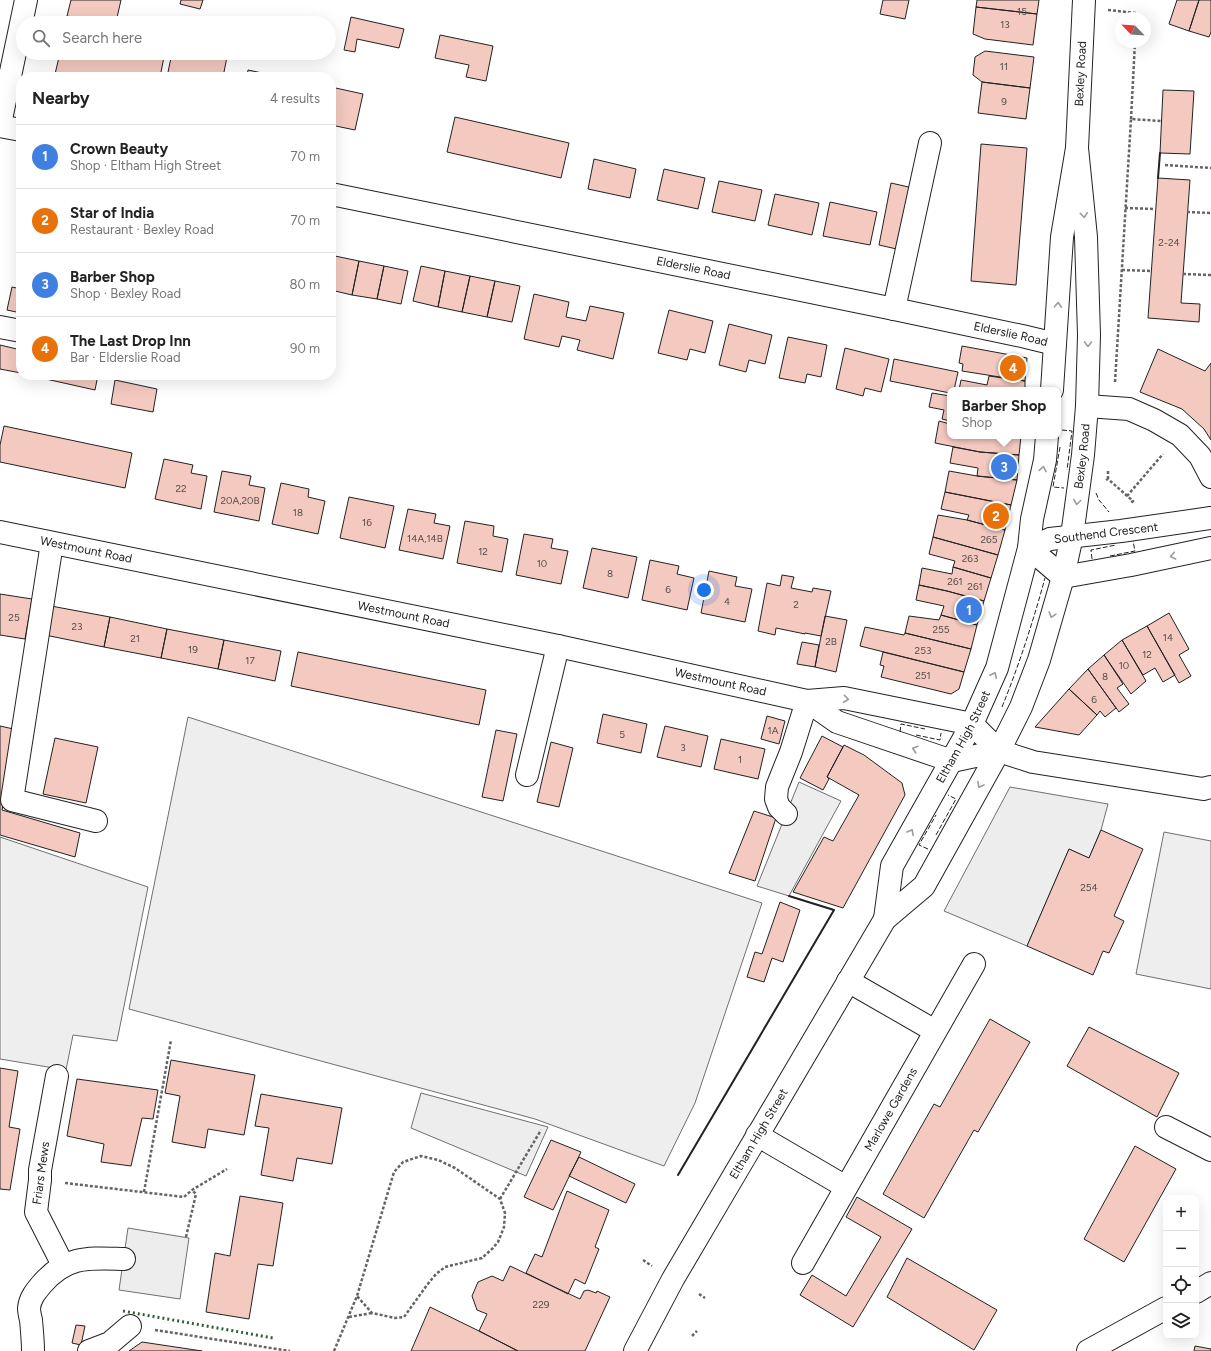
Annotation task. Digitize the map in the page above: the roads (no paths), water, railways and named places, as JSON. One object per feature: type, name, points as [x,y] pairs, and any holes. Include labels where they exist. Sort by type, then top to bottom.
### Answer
[{"type":"street","points":[[23,16],[26,0]]},
{"type":"street","name":"Bexley Road","points":[[1052,387],[1062,237],[1077,148],[1093,5]]},
{"type":"street","points":[[16,48],[0,125],[16,129]]},
{"type":"street","points":[[894,309],[930,143]]},
{"type":"street","name":"Bexley Road","points":[[999,751],[1021,707],[1039,660],[1063,577],[1072,536],[1084,455],[1089,335],[1086,237],[1077,148]]},
{"type":"street","name":"Elderslie Road","points":[[336,195],[894,309],[1055,344]]},
{"type":"street","points":[[0,327],[16,330]]},
{"type":"street","points":[[1087,406],[1129,409],[1154,420],[1180,435],[1200,456],[1211,477]]},
{"type":"street","points":[[1048,439],[1045,460],[1032,519],[1029,548],[1063,577],[1131,565],[1211,548]]},
{"type":"street","name":"Southend Crescent","points":[[1029,548],[1050,539],[1211,518]]},
{"type":"street","name":"Westmount Road","points":[[0,532],[558,646],[807,701],[844,698],[972,724]]},
{"type":"street","points":[[52,543],[12,800],[96,821]]},
{"type":"street","name":"Eltham High Street","points":[[885,919],[892,866],[972,724],[998,668],[1029,548]]},
{"type":"street","points":[[527,776],[558,646]]},
{"type":"street","points":[[786,814],[779,806],[776,799],[777,787],[791,752],[807,701]]},
{"type":"street","name":"Westmount Road","points":[[807,701],[837,722],[952,761]]},
{"type":"street","points":[[972,724],[999,751],[1033,762],[1203,789],[1211,787]]},
{"type":"street","points":[[952,761],[999,751]]},
{"type":"street","name":"Eltham High Street","points":[[641,1349],[674,1279],[885,919],[924,886],[999,751]]},
{"type":"street","name":"Marlowe Gardens","points":[[803,1263],[974,964]]},
{"type":"street","points":[[848,981],[935,1031]]},
{"type":"street","name":"Friars Mews","points":[[57,1076],[40,1170],[36,1212],[63,1265]]},
{"type":"street","points":[[1166,1127],[1210,1147]]},
{"type":"street","points":[[757,1136],[846,1187]]},
{"type":"street","points":[[33,1351],[29,1308],[34,1293],[50,1275],[63,1265],[80,1259],[124,1259]]},
{"type":"street","points":[[1199,1290],[1211,1283]]},
{"type":"street","points":[[1088,1351],[1163,1310]]},
{"type":"street","points":[[89,1351],[110,1343],[130,1326]]},
{"type":"place","name":"The Last Drop Inn","points":[[1013,368]]},
{"type":"place","name":"Barber Shop","points":[[1004,467]]},
{"type":"place","name":"Star of India","points":[[996,516]]},
{"type":"place","name":"Crown Beauty","points":[[969,610]]}]
